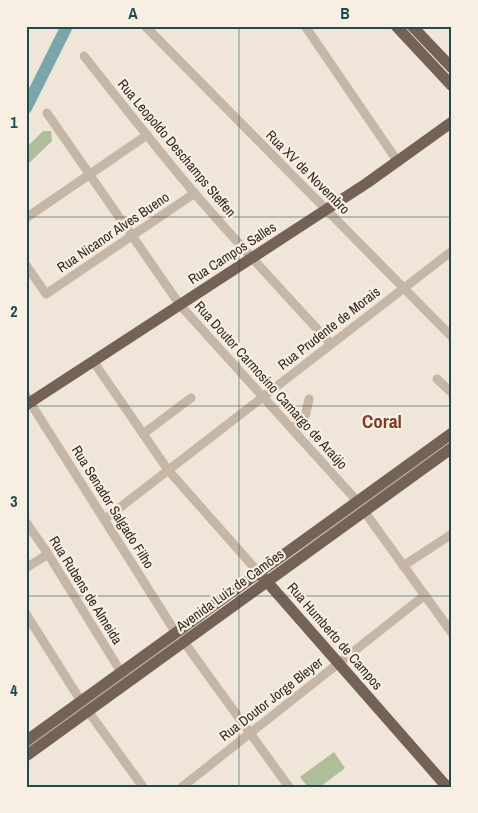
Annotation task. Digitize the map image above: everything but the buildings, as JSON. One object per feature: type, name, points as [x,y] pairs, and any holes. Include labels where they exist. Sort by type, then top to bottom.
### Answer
[{"type":"main road","points":[[396,26],[452,86]]},
{"type":"main road","points":[[412,26],[451,66]]},
{"type":"main road","name":"Rua Campos Salles","points":[[28,401],[326,210],[398,162],[452,122]]},
{"type":"main road","name":"Avenida Luiz de Camões","points":[[26,741],[452,433]]},
{"type":"main road","name":"Avenida Luiz de Camões","points":[[26,756],[452,448]]},
{"type":"main road","name":"Rua Humberto de Campos","points":[[259,573],[447,787]]},
{"type":"street","name":"Rua XV de Novembro","points":[[144,26],[452,337]]},
{"type":"street","points":[[305,26],[398,162]]},
{"type":"street","name":"Rua Leopoldo Deschamps Steffen","points":[[84,56],[195,193],[251,258],[331,344]]},
{"type":"street","name":"Rua Doutor Carmosino Camargo de Araújo","points":[[47,114],[180,305],[357,502]]},
{"type":"street","points":[[26,218],[147,135]]},
{"type":"street","name":"Rua Nicanor Alves Bueno","points":[[26,265],[46,294],[195,193]]},
{"type":"street","name":"Rua Prudente de Morais","points":[[105,520],[452,251]]},
{"type":"street","name":"Rua Humberto de Campos","points":[[93,361],[168,470],[259,573]]},
{"type":"street","points":[[437,379],[452,393]]},
{"type":"street","points":[[143,434],[191,398]]},
{"type":"street","points":[[292,429],[305,417],[309,399]]},
{"type":"street","name":"Rua Senador Salgado Filho","points":[[28,401],[176,633]]},
{"type":"street","points":[[364,511],[452,634]]},
{"type":"street","name":"Rua Rubens de Almeida","points":[[26,522],[121,672]]},
{"type":"street","points":[[403,566],[452,534]]},
{"type":"street","points":[[26,568],[48,554]]},
{"type":"street","name":"Rua Doutor Jorge Bleyer","points":[[182,787],[425,595]]},
{"type":"street","points":[[26,614],[81,701]]},
{"type":"street","points":[[184,642],[289,787]]},
{"type":"street","points":[[88,711],[144,787]]},
{"type":"green space","points":[[43,131],[51,131],[52,141],[26,166],[26,148]]},
{"type":"green space","points":[[452,439],[452,443],[270,572]]},
{"type":"green space","points":[[209,615],[203,621],[26,750],[26,745]]},
{"type":"green space","points":[[334,752],[345,768],[320,787],[308,787],[300,777]]},
{"type":"waterway","points":[[26,108],[67,26]]},
{"type":"district","name":"Coral","points":[[382,421]]}]
